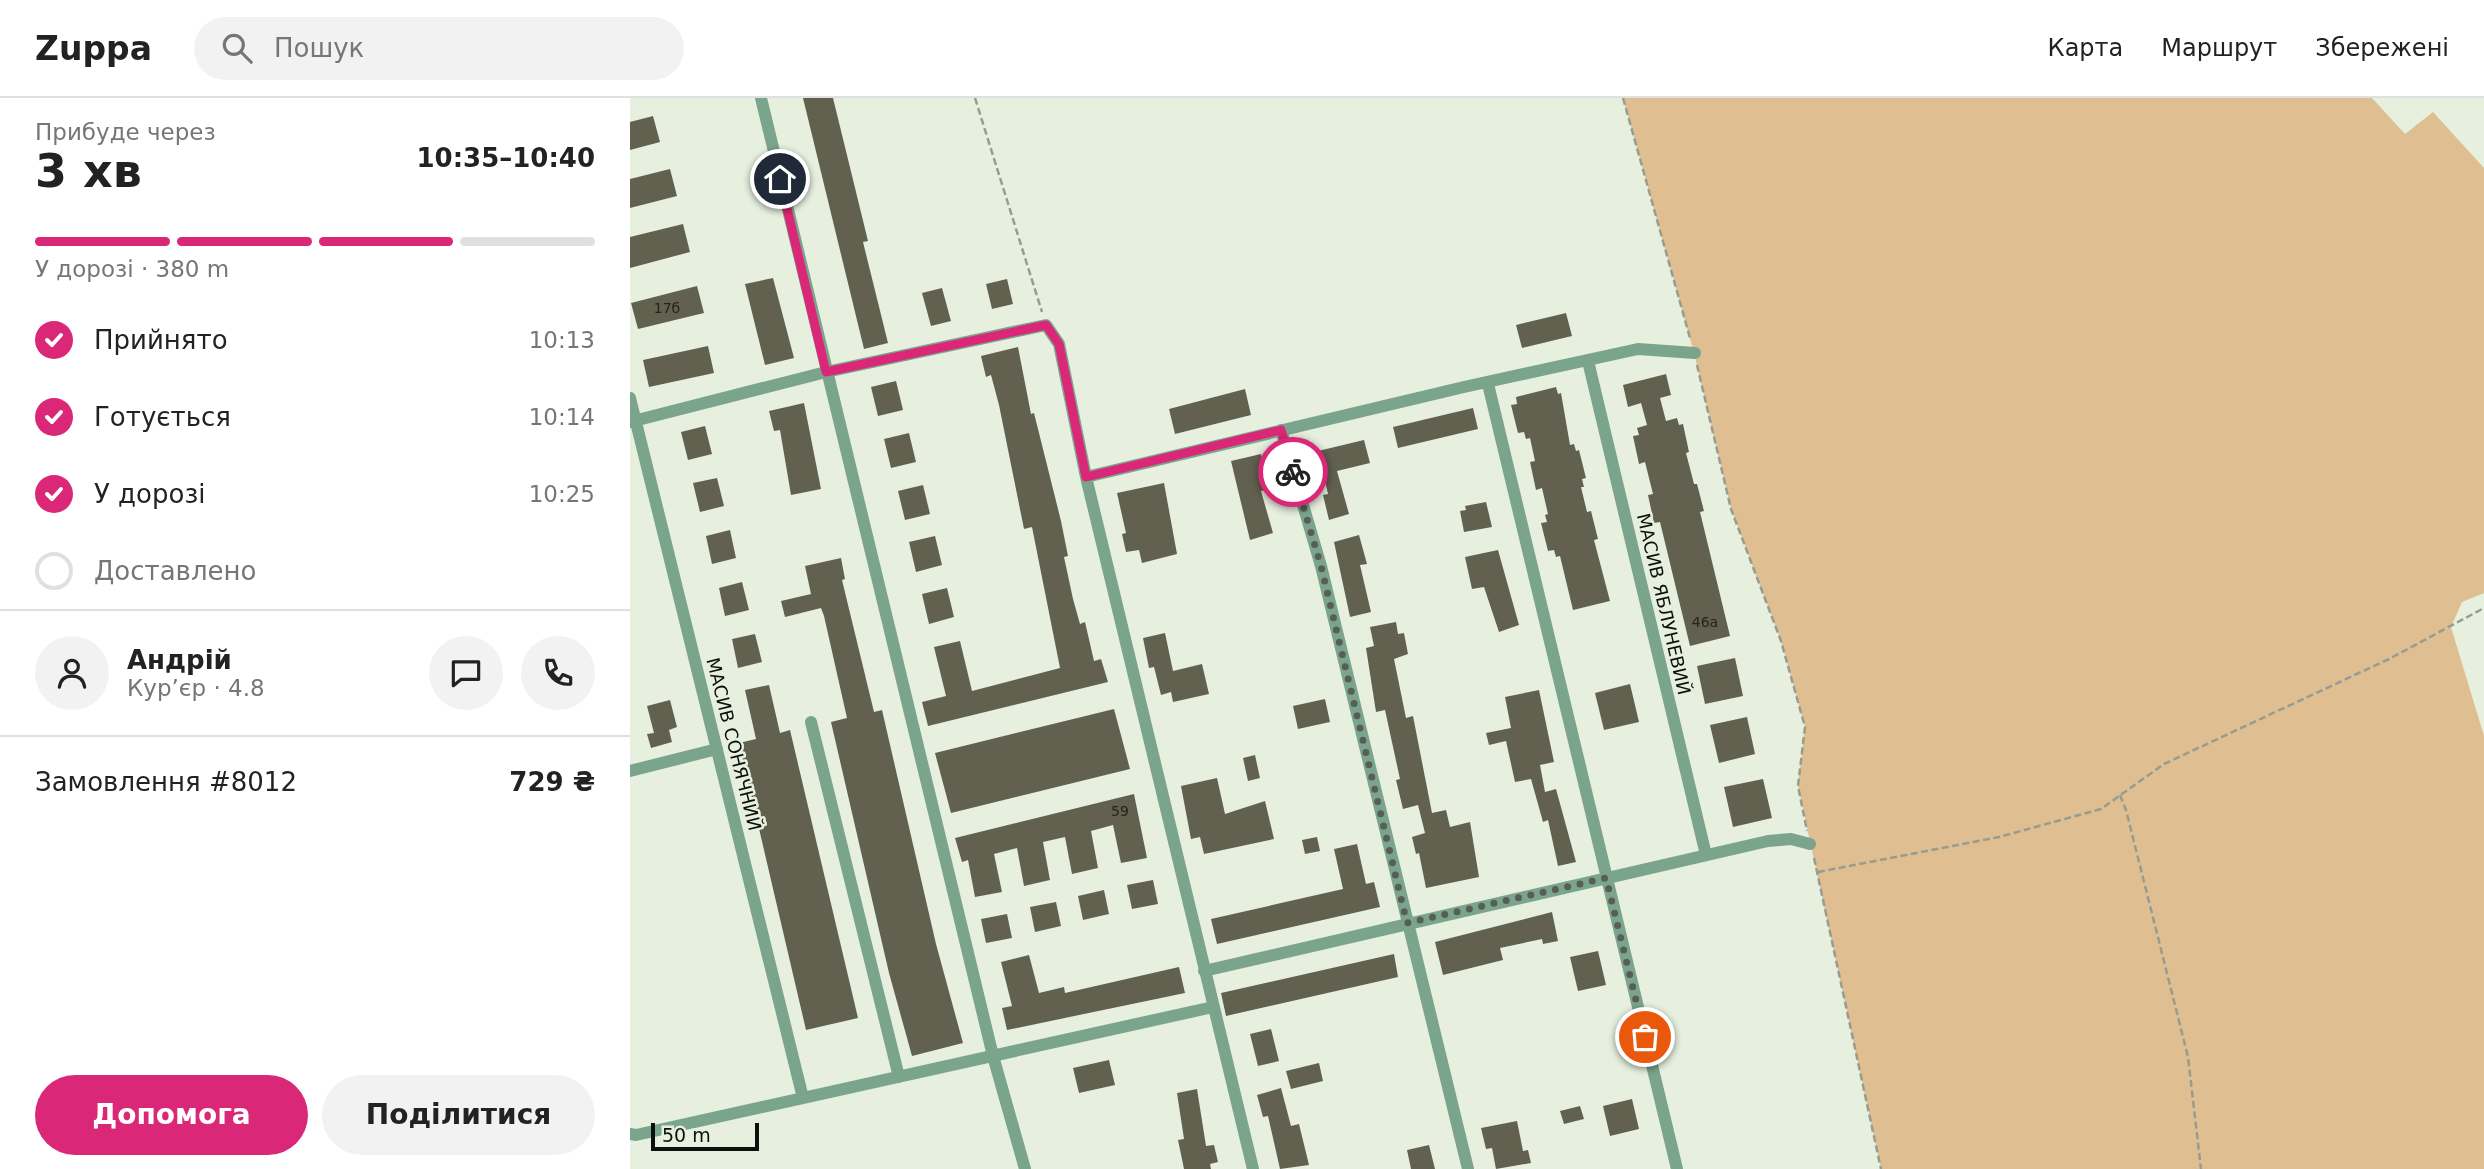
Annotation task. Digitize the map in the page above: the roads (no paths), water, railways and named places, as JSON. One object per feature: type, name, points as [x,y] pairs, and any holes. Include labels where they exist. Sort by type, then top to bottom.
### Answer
[{"type":"street","points":[[761,98],[993,1056],[1025,1169]]},
{"type":"street","points":[[633,422],[826,372],[1046,325],[1059,344],[1086,477],[1253,1169]]},
{"type":"street","points":[[1086,477],[1464,387],[1488,384],[1638,349],[1695,353]]},
{"type":"street","name":"МАСИВ ЯБЛУНЕВИЙ","points":[[1588,361],[1706,855]]},
{"type":"street","points":[[1488,384],[1677,1169]]},
{"type":"street","name":"МАСИВ СОНЯЧНИЙ","points":[[630,398],[633,422],[803,1098]]},
{"type":"street","points":[[1281,430],[1321,566],[1468,1169]]},
{"type":"street","points":[[811,722],[899,1077]]},
{"type":"street","points":[[630,771],[717,749]]},
{"type":"street","points":[[1204,971],[1768,841],[1791,839],[1810,844]]},
{"type":"street","points":[[630,1134],[636,1135],[1213,1007]]}]
